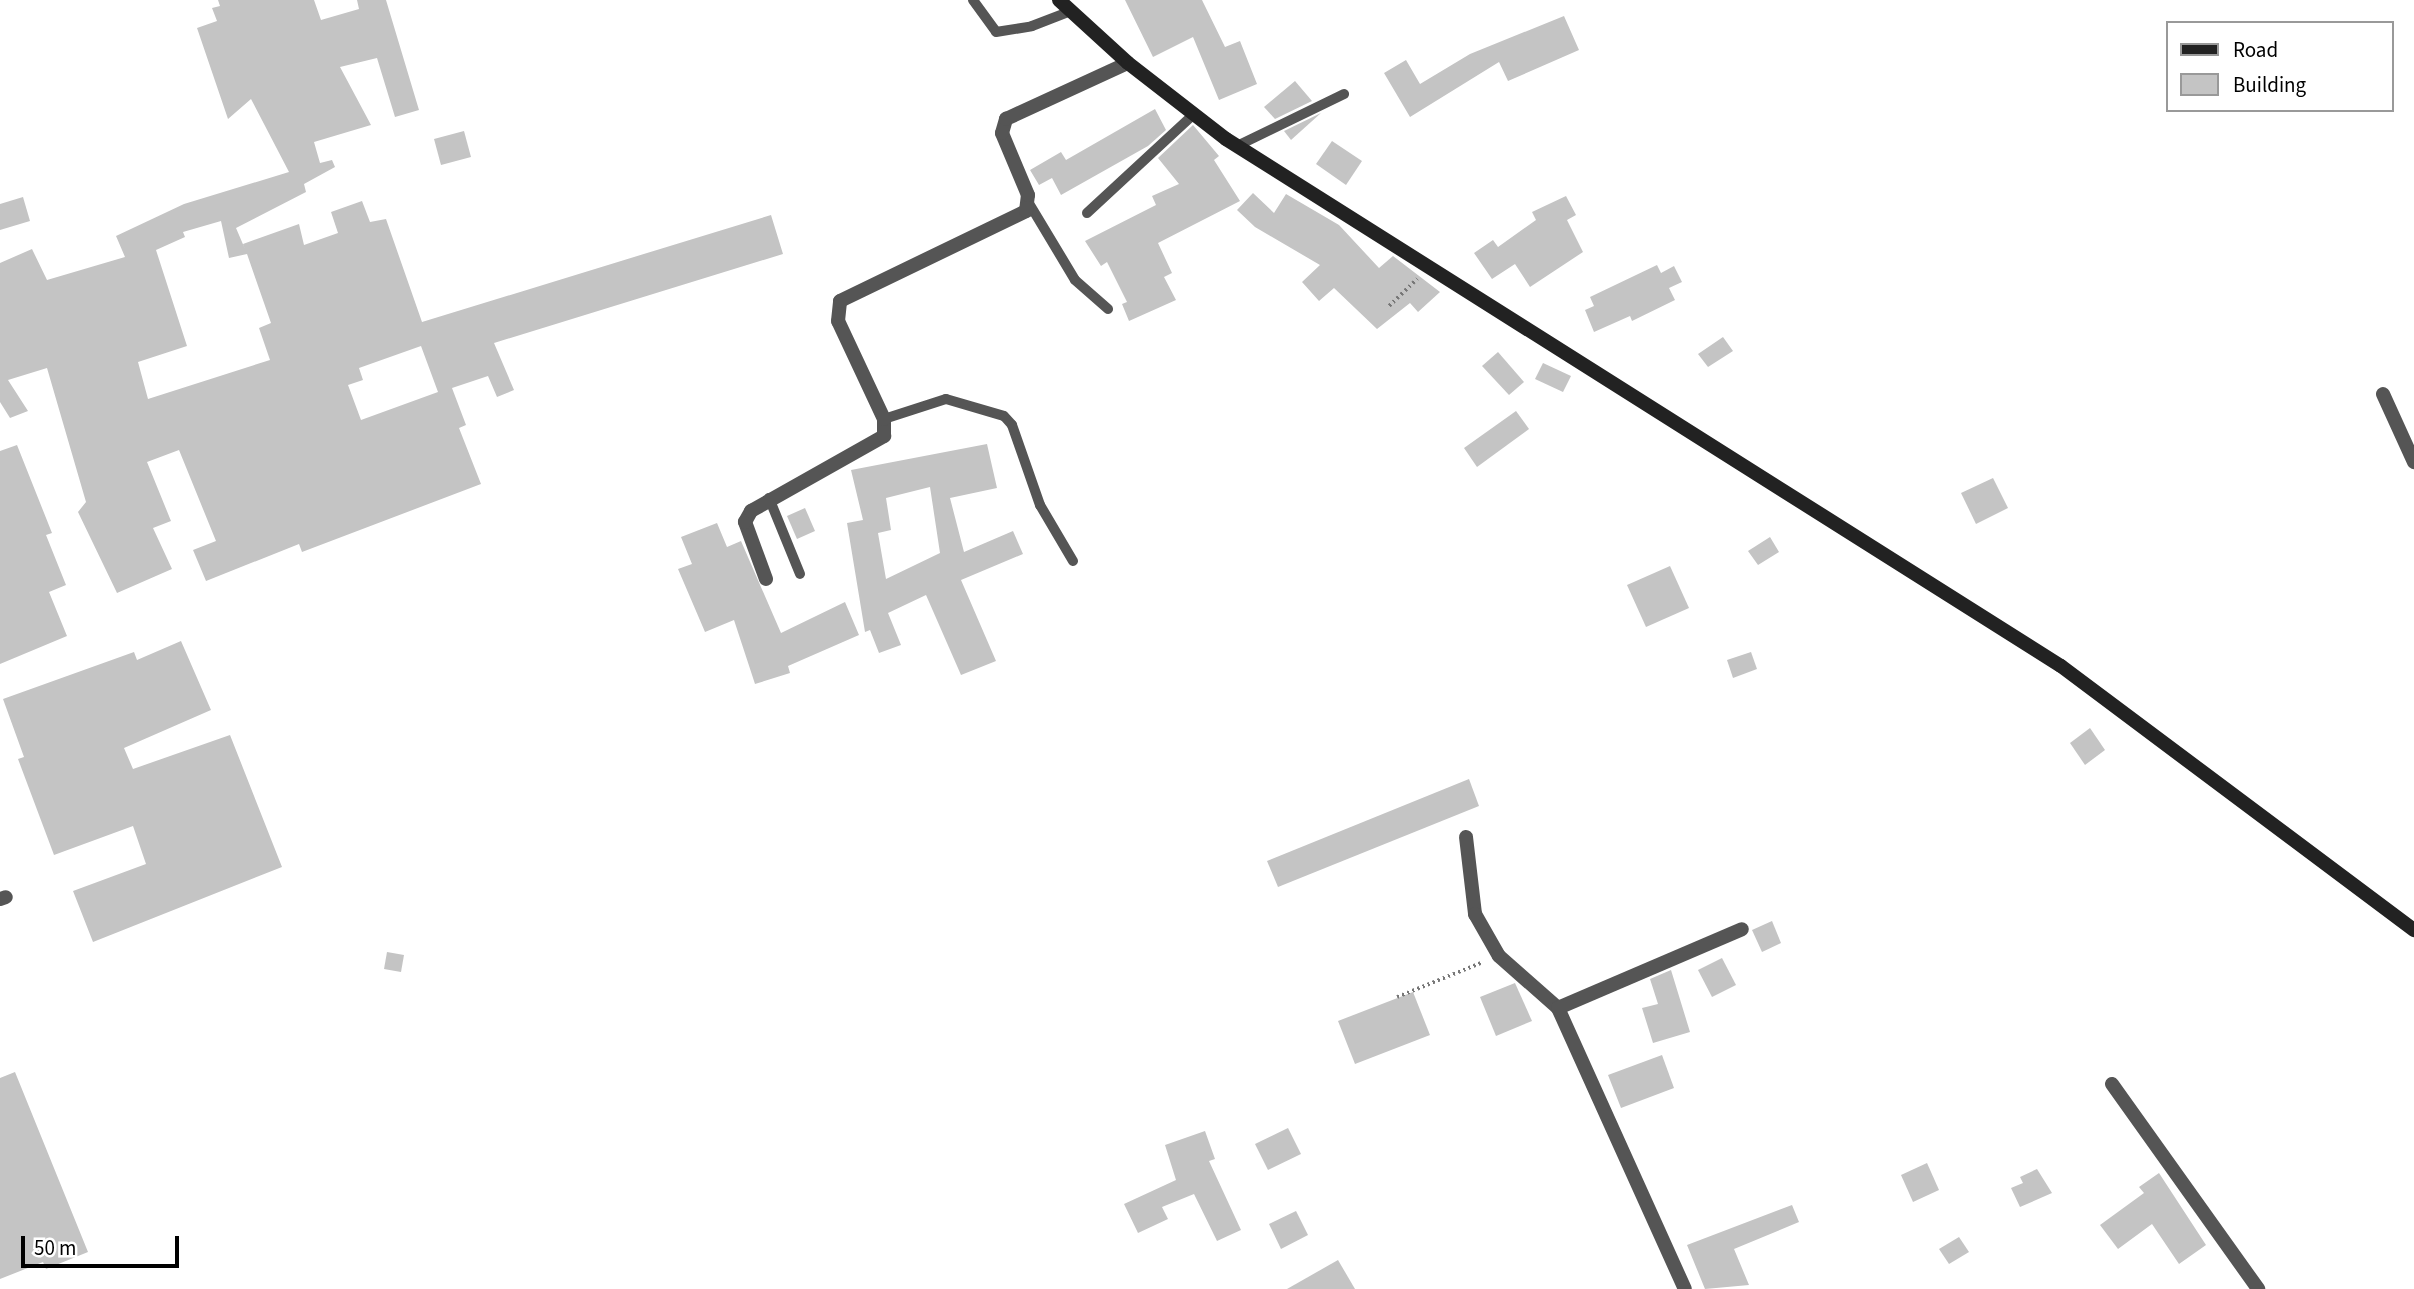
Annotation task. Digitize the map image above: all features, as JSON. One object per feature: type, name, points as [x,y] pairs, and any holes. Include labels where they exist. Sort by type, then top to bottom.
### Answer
[{"type":"street","points":[[1059,0],[1128,63],[1237,146],[2061,666],[2414,930]]},
{"type":"street","points":[[766,579],[745,522],[751,511],[769,498],[870,448],[884,436],[884,419],[838,321],[840,301],[1030,205],[1002,133],[1006,119],[1128,63]]},
{"type":"street","points":[[2383,394],[2414,462]]},
{"type":"street","points":[[1466,837],[1475,914],[1499,956],[1558,1008],[1685,1289]]},
{"type":"street","points":[[1558,1008],[1742,929]]},
{"type":"street","points":[[2112,1084],[2258,1289]]},
{"type":"lane","points":[[973,0],[996,32],[1031,26],[1071,10]]},
{"type":"lane","points":[[1237,146],[1344,94]]},
{"type":"lane","points":[[1087,213],[1194,114]]},
{"type":"lane","points":[[1030,205],[1076,280],[1108,309]]},
{"type":"lane","points":[[884,419],[946,399],[1004,416],[1012,425],[1040,505],[1073,561]]},
{"type":"lane","points":[[769,498],[800,574]]},
{"type":"path","points":[[1389,306],[1428,268]]},
{"type":"path","points":[[1397,997],[1499,956]]},
{"type":"building","points":[[218,0],[314,0],[321,20],[359,9],[357,0],[386,0],[419,110],[395,117],[377,58],[340,67],[371,125],[314,142],[320,163],[332,160],[335,167],[304,184],[306,192],[236,228],[245,249],[243,244],[299,224],[304,245],[338,233],[331,212],[362,201],[370,222],[386,219],[422,322],[771,215],[783,254],[494,343],[514,390],[497,397],[488,376],[452,388],[466,425],[459,428],[481,484],[302,552],[299,544],[206,581],[193,550],[216,541],[179,450],[147,462],[171,521],[153,528],[172,569],[117,593],[78,512],[86,502],[47,368],[8,380],[28,411],[10,418],[0,402],[0,263],[32,249],[47,280],[125,257],[116,236],[184,204],[289,172],[251,99],[228,119],[197,28],[217,21],[212,8],[220,6]],"holes":[[[221,221],[229,258],[247,254],[271,323],[259,328],[270,360],[148,399],[138,362],[187,346],[156,250],[185,237],[183,232]],[[421,346],[438,392],[361,420],[348,385],[363,380],[359,368]]]},
{"type":"building","points":[[1125,0],[1202,0],[1225,47],[1240,41],[1257,84],[1219,100],[1193,37],[1153,57]]},
{"type":"building","points":[[1564,16],[1579,50],[1508,81],[1499,62],[1410,117],[1384,73],[1406,60],[1420,84],[1470,54]]},
{"type":"building","points":[[1295,81],[1312,101],[1275,119],[1264,107]]},
{"type":"building","points":[[1155,109],[1166,130],[1148,146],[1061,195],[1052,178],[1039,185],[1030,170],[1061,152],[1066,160]]},
{"type":"building","points":[[1321,113],[1291,140],[1284,131]]},
{"type":"building","points":[[1193,125],[1219,156],[1214,160],[1240,201],[1158,243],[1172,273],[1164,277],[1176,300],[1129,321],[1122,304],[1127,302],[1107,262],[1101,266],[1085,241],[1156,205],[1152,196],[1179,184],[1158,158]]},
{"type":"building","points":[[464,131],[471,157],[441,165],[434,139]]},
{"type":"building","points":[[1332,141],[1362,161],[1346,185],[1316,164]]},
{"type":"building","points":[[1253,193],[1274,213],[1286,194],[1339,225],[1379,268],[1393,256],[1440,292],[1418,312],[1410,303],[1377,329],[1334,288],[1319,301],[1302,282],[1320,265],[1255,227],[1237,210]]},
{"type":"building","points":[[1566,196],[1576,215],[1567,220],[1583,252],[1530,287],[1515,264],[1492,279],[1474,253],[1493,240],[1498,247],[1536,220],[1532,212]]},
{"type":"building","points":[[23,197],[30,221],[0,230],[0,204]]},
{"type":"building","points":[[1657,265],[1661,273],[1674,266],[1682,282],[1669,288],[1675,300],[1632,321],[1630,316],[1594,332],[1585,310],[1594,306],[1590,297]]},
{"type":"building","points":[[1723,337],[1733,351],[1708,367],[1698,354]]},
{"type":"building","points":[[1498,352],[1524,382],[1509,395],[1482,366]]},
{"type":"building","points":[[1543,363],[1571,376],[1563,392],[1535,379]]},
{"type":"building","points":[[1516,411],[1529,429],[1477,467],[1464,448]]},
{"type":"building","points":[[987,444],[997,488],[950,498],[964,552],[1013,531],[1023,554],[961,580],[996,661],[961,675],[926,595],[888,613],[901,645],[879,653],[870,630],[865,632],[847,523],[863,520],[851,470]],"holes":[[[930,487],[940,553],[886,579],[878,533],[891,530],[886,498]]]},
{"type":"building","points":[[17,445],[52,533],[46,535],[66,585],[49,592],[67,636],[0,664],[0,451]]},
{"type":"building","points":[[1993,478],[2008,508],[1976,524],[1961,493]]},
{"type":"building","points":[[805,508],[815,531],[797,539],[787,516]]},
{"type":"building","points":[[717,523],[727,547],[741,541],[781,633],[845,602],[859,635],[788,666],[790,673],[755,684],[734,620],[705,632],[678,569],[692,564],[681,537]]},
{"type":"building","points":[[1770,537],[1779,552],[1758,565],[1748,551]]},
{"type":"building","points":[[1670,566],[1689,608],[1646,627],[1627,585]]},
{"type":"building","points":[[181,641],[211,710],[124,748],[133,769],[230,735],[282,867],[93,942],[73,891],[146,864],[133,826],[54,855],[18,759],[24,757],[3,699],[134,652],[137,660]]},
{"type":"building","points":[[1751,652],[1757,669],[1733,678],[1727,660]]},
{"type":"building","points":[[2090,728],[2105,750],[2085,765],[2070,743]]},
{"type":"building","points":[[1469,779],[1479,806],[1278,887],[1267,861]]},
{"type":"building","points":[[1772,921],[1781,943],[1762,952],[1752,930]]},
{"type":"building","points":[[387,952],[404,955],[401,972],[384,969]]},
{"type":"building","points":[[1722,958],[1736,985],[1712,997],[1698,970]]},
{"type":"building","points":[[1671,970],[1690,1032],[1653,1043],[1642,1008],[1658,1004],[1650,979]]},
{"type":"building","points":[[1515,983],[1532,1021],[1496,1036],[1480,997]]},
{"type":"building","points":[[1413,992],[1430,1035],[1355,1064],[1338,1021]]},
{"type":"building","points":[[1662,1055],[1674,1088],[1621,1108],[1608,1075]]},
{"type":"building","points":[[15,1072],[88,1252],[46,1269],[43,1262],[0,1279],[0,1078]]},
{"type":"building","points":[[1288,1128],[1301,1154],[1268,1170],[1255,1144]]},
{"type":"building","points":[[1205,1131],[1215,1159],[1209,1161],[1241,1230],[1217,1241],[1194,1194],[1162,1207],[1168,1219],[1138,1233],[1124,1204],[1176,1180],[1165,1145]]},
{"type":"building","points":[[1927,1163],[1939,1190],[1913,1202],[1901,1175]]},
{"type":"building","points":[[2037,1169],[2052,1193],[2020,1207],[2011,1188],[2023,1183],[2020,1177]]},
{"type":"building","points":[[2159,1173],[2206,1245],[2179,1264],[2152,1224],[2118,1249],[2100,1225],[2144,1193],[2139,1187]]},
{"type":"building","points":[[1792,1205],[1799,1222],[1734,1249],[1749,1285],[1705,1289],[1687,1245]]},
{"type":"building","points":[[1296,1211],[1308,1235],[1281,1249],[1269,1224]]},
{"type":"building","points":[[1959,1237],[1969,1252],[1949,1264],[1939,1249]]},
{"type":"building","points":[[1338,1260],[1355,1289],[1287,1289]]}]
